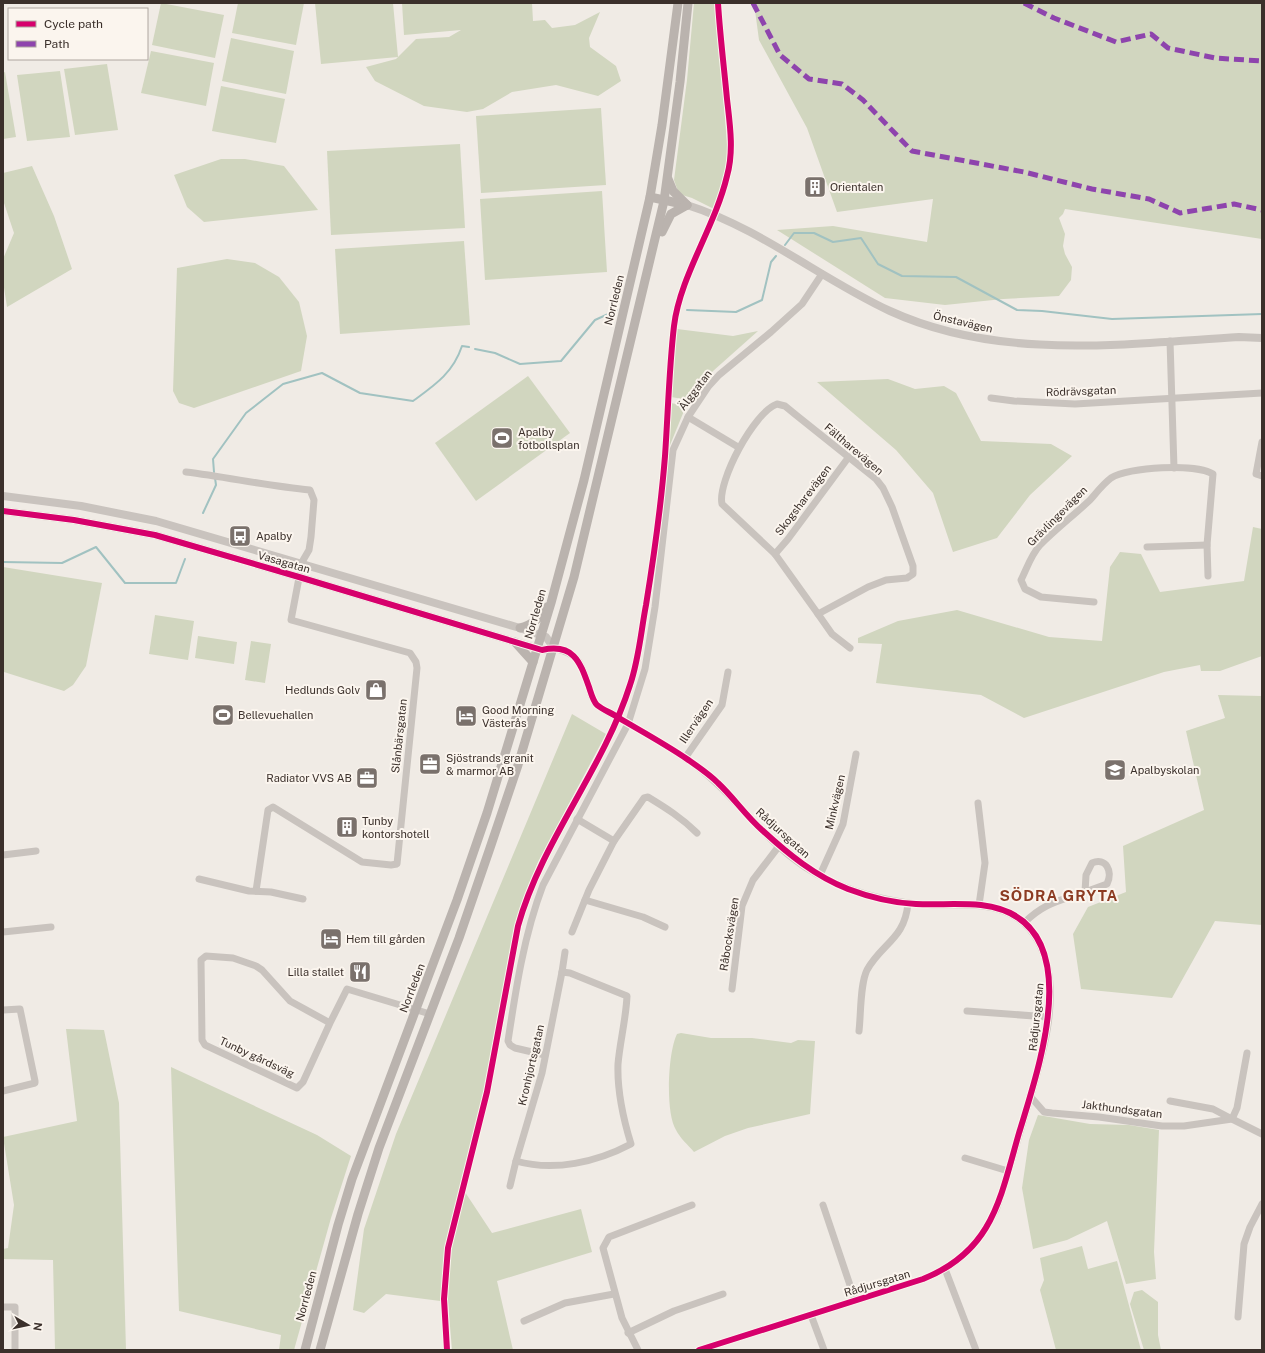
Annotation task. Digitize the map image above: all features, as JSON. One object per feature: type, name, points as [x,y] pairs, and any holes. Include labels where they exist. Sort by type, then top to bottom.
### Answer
[{"type":"main road","name":"Norrleden","points":[[305,1350],[338,1225],[352,1179],[416,1010],[487,813],[551,603],[584,480],[650,197],[662,125],[678,3]]},
{"type":"main road","points":[[320,1350],[358,1214],[380,1148],[490,848],[554,648],[592,505],[664,200],[668,180],[680,82],[688,3]]},
{"type":"main road","points":[[668,180],[673,191],[687,205]]},
{"type":"main road","points":[[650,197],[687,205]]},
{"type":"main road","points":[[654,247],[660,240],[664,225],[671,214],[687,205]]},
{"type":"main road","points":[[520,628],[530,626],[551,603]]},
{"type":"main road","points":[[515,642],[532,662]]},
{"type":"street","name":"Önstavägen","points":[[687,205],[721,216],[822,274],[891,311],[922,323],[979,338],[1024,344],[1065,345],[1238,337],[1262,338]]},
{"type":"street","name":"Älggatan","points":[[545,1055],[515,1048],[510,1045],[508,1041],[516,988],[533,910],[546,878],[628,724],[645,669],[664,538],[674,450],[688,417],[708,387],[719,375],[802,304],[822,274]]},
{"type":"street","points":[[1170,341],[1173,398],[1174,468]]},
{"type":"street","name":"Rödrävsgatan","points":[[991,398],[1014,401],[1075,404],[1262,393]]},
{"type":"street","name":"Fältharevägen","points":[[818,614],[868,587],[886,580],[907,578],[913,574],[913,566],[892,507],[876,479],[785,406],[777,404],[772,406],[758,418],[738,447],[723,491],[721,499],[722,504],[776,554],[818,614],[832,634],[850,648]]},
{"type":"street","points":[[688,417],[738,447]]},
{"type":"street","points":[[1262,442],[1256,474],[1262,476]]},
{"type":"street","name":"Skogsharevägen","points":[[776,554],[848,458]]},
{"type":"street","name":"Grävlingevägen","points":[[1094,602],[1042,597],[1025,589],[1021,580],[1029,561],[1040,545],[1112,478],[1121,473],[1174,468],[1196,469],[1213,474],[1207,545],[1208,576]]},
{"type":"street","name":"Vasagatan","points":[[186,472],[231,478],[269,486],[310,490],[314,500],[311,537],[309,550],[302,562]]},
{"type":"street","name":"Vasagatan","points":[[3,496],[81,506],[156,521],[302,562],[520,628],[546,637],[554,648],[542,650],[537,649],[155,535],[74,520],[3,511]]},
{"type":"street","points":[[1147,547],[1207,545]]},
{"type":"street","name":"Slånbärsgatan","points":[[256,891],[268,810],[273,807],[362,862],[391,866],[397,864],[417,668],[416,662],[410,653],[291,620],[302,562]]},
{"type":"street","name":"Rådjursgatan","points":[[554,648],[572,653],[580,662],[596,704],[685,758],[716,781],[760,828],[779,846],[803,865],[848,889],[874,897],[908,903],[979,905],[1006,911],[1024,923],[1034,934],[1044,953],[1050,980],[1048,1017],[1042,1057],[1008,1171],[996,1210],[987,1228],[967,1253],[945,1269],[923,1279],[699,1350]]},
{"type":"street","name":"Illervägen","points":[[685,758],[722,705],[728,672]]},
{"type":"street","name":"Minkvägen","points":[[820,875],[843,824],[856,754]]},
{"type":"street","points":[[572,932],[585,900],[614,841],[644,798],[648,797],[684,820],[697,833]]},
{"type":"street","points":[[978,803],[985,863],[979,905]]},
{"type":"street","points":[[577,819],[614,841]]},
{"type":"street","name":"Råbocksvägen","points":[[732,989],[743,902],[753,880],[779,846]]},
{"type":"street","points":[[3,855],[36,851]]},
{"type":"street","points":[[1024,923],[1035,912],[1058,899],[1085,892],[1107,884],[1110,875],[1105,863],[1100,861],[1092,863],[1086,875],[1085,892]]},
{"type":"street","points":[[199,879],[248,891],[271,892],[303,899]]},
{"type":"street","points":[[585,900],[643,917],[665,927]]},
{"type":"street","points":[[859,1031],[864,976],[872,962],[906,922],[908,903]]},
{"type":"street","points":[[3,932],[51,927]]},
{"type":"street","name":"Kronhjortsgatan","points":[[510,1186],[516,1161],[531,1114],[545,1055],[565,952]]},
{"type":"street","name":"Tunby gårdsväg","points":[[330,1023],[290,1001],[262,970],[249,962],[234,958],[206,956],[201,960],[202,1040],[205,1045],[298,1088],[304,1082],[347,989],[430,1014]]},
{"type":"street","points":[[516,1161],[542,1166],[574,1163],[621,1149],[631,1144],[624,1120],[618,1064],[627,996],[570,973],[562,972]]},
{"type":"street","points":[[3,1010],[20,1009],[35,1080],[35,1083],[3,1091]]},
{"type":"street","points":[[967,1012],[1048,1017]]},
{"type":"street","points":[[1232,1119],[1237,1108],[1247,1053]]},
{"type":"street","name":"Jakthundsgatan","points":[[1030,1096],[1044,1112],[1099,1117],[1152,1125],[1184,1126],[1232,1119]]},
{"type":"street","points":[[1170,1101],[1213,1109],[1262,1134]]},
{"type":"street","points":[[966,1158],[1008,1171]]},
{"type":"street","points":[[1238,1317],[1244,1244],[1250,1227],[1262,1204]]},
{"type":"street","points":[[638,1350],[628,1333],[614,1294],[603,1251],[605,1243],[609,1237],[692,1205]]},
{"type":"street","points":[[823,1205],[855,1300]]},
{"type":"street","points":[[945,1269],[976,1350]]},
{"type":"street","points":[[524,1321],[565,1303],[614,1294]]},
{"type":"street","points":[[628,1333],[674,1311],[723,1294]]},
{"type":"street","points":[[3,1307],[15,1307],[15,1350]]},
{"type":"street","points":[[810,1315],[824,1350]]},
{"type":"green space","points":[[161,3],[224,15],[215,58],[152,45]]},
{"type":"green space","points":[[238,3],[304,3],[296,45],[232,33]]},
{"type":"green space","points":[[315,3],[393,3],[398,57],[321,64]]},
{"type":"green space","points":[[402,3],[532,3],[533,21],[545,20],[552,28],[575,25],[600,12],[589,38],[590,47],[616,66],[621,81],[598,96],[556,85],[512,92],[483,109],[467,112],[424,106],[375,81],[366,67],[396,59],[416,39],[449,37],[461,30],[404,35]]},
{"type":"green space","points":[[694,3],[716,3],[728,157],[723,186],[714,209],[692,198],[679,194],[674,180],[687,80]]},
{"type":"green space","points":[[754,3],[1262,3],[1262,239],[1065,209],[1059,218],[1065,234],[1063,246],[1065,254],[1072,267],[1071,280],[1059,296],[1003,299],[945,305],[885,298],[777,230],[833,226],[927,242],[933,199],[837,212],[807,128],[759,40]]},
{"type":"green space","points":[[231,38],[294,51],[286,94],[222,81]]},
{"type":"green space","points":[[151,51],[214,63],[206,106],[141,93]]},
{"type":"green space","points":[[107,64],[118,130],[75,135],[64,69]]},
{"type":"green space","points":[[60,71],[70,137],[27,141],[17,75]]},
{"type":"green space","points":[[5,72],[16,137],[3,139],[3,73]]},
{"type":"green space","points":[[221,86],[285,99],[276,143],[212,131]]},
{"type":"green space","points":[[601,108],[606,185],[481,193],[476,116]]},
{"type":"green space","points":[[460,144],[465,228],[331,235],[327,151]]},
{"type":"green space","points":[[221,159],[245,159],[284,166],[318,210],[204,222],[187,207],[174,175]]},
{"type":"green space","points":[[32,166],[54,216],[72,269],[7,307],[3,281],[3,259],[14,233],[3,200],[3,173]]},
{"type":"green space","points":[[602,191],[607,272],[485,280],[480,199]]},
{"type":"green space","points":[[464,241],[470,325],[340,334],[335,249]]},
{"type":"green space","points":[[227,259],[255,263],[279,277],[299,302],[307,336],[301,371],[194,408],[179,403],[173,391],[177,268]]},
{"type":"green space","points":[[677,329],[733,336],[758,331],[713,371],[689,400],[671,397]]},
{"type":"green space","name":"Apalby fotbollsplan","points":[[528,376],[570,433],[476,501],[435,443]]},
{"type":"green space","points":[[888,379],[915,389],[944,386],[956,393],[981,441],[1051,444],[1072,456],[1030,495],[997,538],[953,552],[933,493],[896,450],[817,382]]},
{"type":"green space","points":[[671,403],[686,406],[668,450]]},
{"type":"green space","points":[[1253,527],[1262,529],[1262,656],[1220,671],[1201,671],[1200,665],[1164,672],[1024,718],[981,695],[876,683],[882,644],[858,643],[858,638],[898,621],[957,610],[1049,637],[1102,641],[1110,567],[1120,552],[1141,554],[1160,592],[1244,581]]},
{"type":"green space","points":[[3,567],[102,583],[86,666],[73,685],[64,691],[4,672]]},
{"type":"green space","points":[[155,615],[194,621],[188,660],[149,654]]},
{"type":"green space","points":[[198,636],[237,642],[234,664],[195,658]]},
{"type":"green space","points":[[251,641],[271,644],[265,683],[245,680]]},
{"type":"green space","points":[[1218,695],[1262,696],[1262,925],[1215,921],[1172,998],[1081,989],[1073,934],[1088,907],[1126,892],[1123,846],[1204,810],[1186,731],[1225,718]]},
{"type":"green space","points":[[572,714],[606,734],[538,862],[521,904],[513,936],[490,1069],[461,1186],[492,1233],[581,1209],[592,1252],[497,1281],[513,1350],[452,1350],[448,1302],[386,1294],[364,1313],[353,1310],[364,1229],[396,1134]]},
{"type":"green space","points":[[66,1029],[104,1030],[119,1103],[126,1350],[55,1350],[53,1260],[3,1259],[3,1249],[8,1248],[14,1205],[3,1137],[77,1121]]},
{"type":"green space","points":[[681,1033],[711,1038],[752,1038],[791,1043],[798,1040],[815,1041],[810,1114],[748,1128],[725,1136],[694,1152],[676,1130],[670,1110],[669,1082],[672,1054],[677,1034]]},
{"type":"green space","points":[[171,1067],[317,1135],[351,1156],[331,1218],[294,1350],[279,1350],[281,1335],[179,1311]]},
{"type":"green space","points":[[1038,1115],[1090,1124],[1129,1125],[1159,1130],[1154,1252],[1156,1279],[1126,1284],[1107,1221],[1067,1240],[1033,1249],[1022,1188],[1029,1140]]},
{"type":"green space","points":[[1082,1246],[1088,1269],[1117,1261],[1141,1350],[1056,1350],[1040,1290],[1044,1280],[1040,1258]]},
{"type":"green space","points":[[1142,1290],[1158,1302],[1158,1335],[1161,1350],[1144,1350],[1130,1304],[1134,1292]]},
{"type":"waterway","points":[[785,245],[794,233],[814,233],[833,242],[861,238],[878,264],[902,276],[956,277],[1017,310],[1042,311],[1112,319],[1262,314]]},
{"type":"waterway","points":[[687,310],[736,312],[762,300],[771,262],[776,256]]},
{"type":"waterway","points":[[475,349],[495,353],[520,364],[561,361],[595,320],[617,310]]},
{"type":"waterway","points":[[214,472],[213,459],[246,413],[283,384],[322,373],[360,393],[413,401],[442,378],[454,364],[462,346],[469,347]]},
{"type":"waterway","points":[[203,513],[216,485],[215,478]]},
{"type":"waterway","points":[[3,562],[62,563],[96,547],[125,583],[176,583],[185,559]]},
{"type":"marked path","points":[[753,3],[780,55],[809,79],[842,84],[863,100],[912,151],[1024,172],[1092,189],[1149,199],[1180,213],[1234,204],[1262,210]]},
{"type":"marked path","points":[[1024,3],[1054,18],[1116,42],[1151,34],[1168,48],[1215,58],[1262,61]]},
{"type":"cycle path","points":[[447,1350],[444,1299],[448,1248],[487,1092],[518,926],[529,894],[542,864],[589,776],[618,716],[630,685],[638,655],[657,531],[665,456],[674,326],[683,289],[722,195],[729,167],[731,148],[730,128],[718,3]]},
{"type":"cycle path","points":[[3,511],[74,520],[155,535],[542,650],[562,649],[569,652],[579,662],[593,699],[597,705],[670,748],[707,773],[724,789],[751,819],[782,848],[802,864],[824,878],[864,895],[890,901],[916,904],[981,905],[1015,916],[1037,937],[1047,965],[1049,999],[1045,1035],[1028,1105],[1006,1180],[999,1201],[979,1238],[965,1254],[946,1267],[923,1279],[699,1350]]},
{"type":"place","name":"Orientalen","points":[[815,187]]},
{"type":"place","name":"Apalby fotbollsplan","points":[[502,438]]},
{"type":"place","name":"Apalby","points":[[240,536]]},
{"type":"place","name":"Hedlunds Golv","points":[[376,690]]},
{"type":"place","name":"Bellevuehallen","points":[[223,715]]},
{"type":"place","name":"Good Morning Västerås","points":[[466,716]]},
{"type":"place","name":"Sjöstrands granit & marmor AB","points":[[430,764]]},
{"type":"place","name":"Apalbyskolan","points":[[1115,770]]},
{"type":"place","name":"Radiator VVS AB","points":[[367,778]]},
{"type":"place","name":"Tunby kontorshotell","points":[[347,827]]},
{"type":"place","name":"Hem till gården","points":[[331,939]]},
{"type":"place","name":"Lilla stallet","points":[[360,972]]},
{"type":"district","name":"SÖDRA GRYTA","points":[[1059,896]]}]
